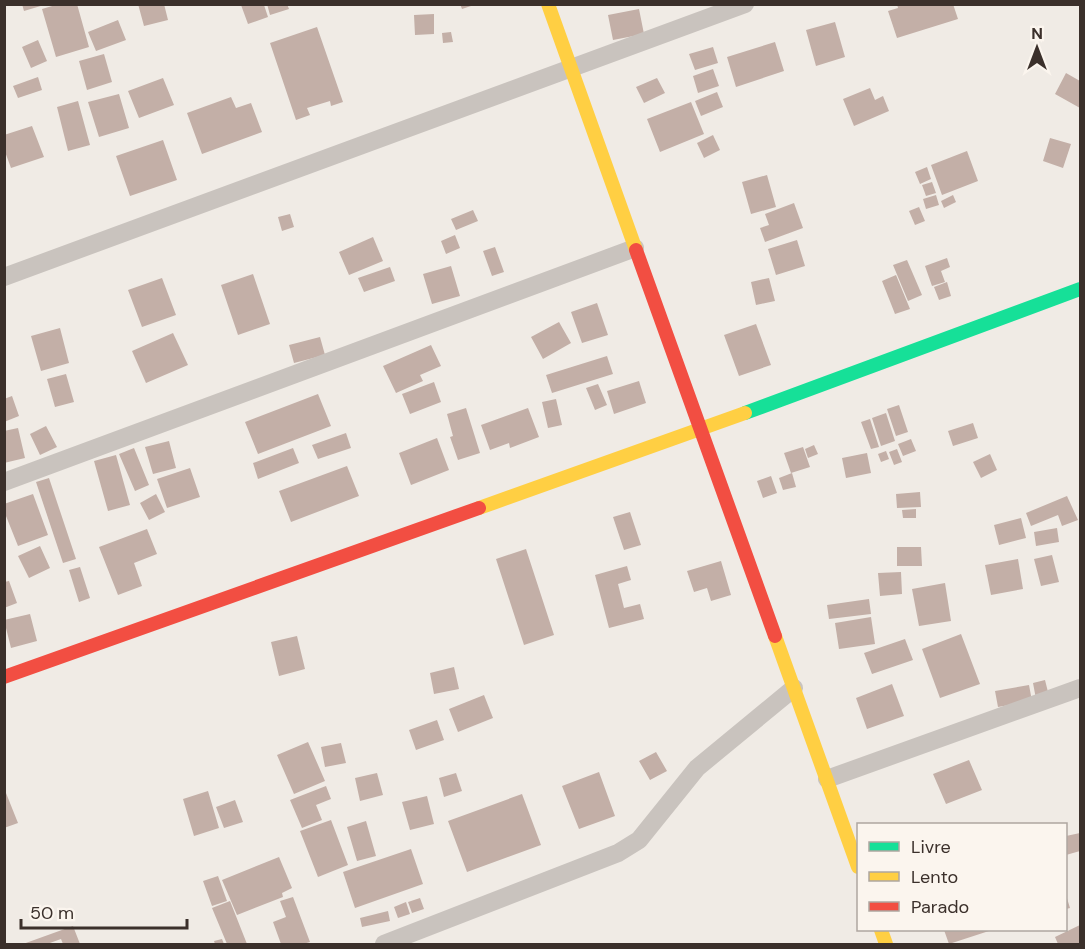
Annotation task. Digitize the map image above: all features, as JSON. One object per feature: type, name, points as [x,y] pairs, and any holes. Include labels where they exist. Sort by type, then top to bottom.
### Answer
[{"type":"street","points":[[548,4],[857,864]]},
{"type":"street","points":[[4,277],[745,4]]},
{"type":"street","points":[[4,482],[635,248]]},
{"type":"street","points":[[4,677],[701,429],[1080,289]]},
{"type":"street","points":[[384,945],[625,849],[639,840],[698,768],[794,688]]},
{"type":"street","points":[[827,779],[1080,688]]},
{"type":"building","points":[[22,4],[44,4],[44,5],[24,11]]},
{"type":"building","points":[[59,4],[77,4],[89,47],[56,57],[42,9]]},
{"type":"building","points":[[138,4],[164,4],[168,20],[144,26]]},
{"type":"building","points":[[267,4],[287,4],[289,9],[270,15]]},
{"type":"building","points":[[460,4],[474,4],[474,5],[462,9]]},
{"type":"building","points":[[897,4],[953,4],[958,19],[897,38],[888,11],[898,8]]},
{"type":"building","points":[[241,5],[264,5],[268,17],[248,24]]},
{"type":"building","points":[[639,9],[644,34],[613,40],[608,15]]},
{"type":"building","points":[[434,14],[434,34],[415,35],[414,15]]},
{"type":"building","points":[[118,20],[126,40],[96,51],[88,32]]},
{"type":"building","points":[[835,22],[845,57],[816,66],[806,30]]},
{"type":"building","points":[[317,27],[343,102],[331,106],[330,101],[307,108],[310,115],[296,120],[270,43]]},
{"type":"building","points":[[451,32],[453,42],[443,43],[442,33]]},
{"type":"building","points":[[38,40],[47,61],[31,68],[22,47]]},
{"type":"building","points":[[775,42],[784,71],[736,87],[727,57]]},
{"type":"building","points":[[713,47],[718,63],[695,70],[689,54]]},
{"type":"building","points":[[104,54],[112,82],[87,90],[79,61]]},
{"type":"building","points":[[713,69],[719,86],[698,93],[693,76]]},
{"type":"building","points":[[1066,73],[1080,81],[1080,108],[1055,94]]},
{"type":"building","points":[[38,77],[42,90],[18,98],[13,86]]},
{"type":"building","points":[[163,78],[174,105],[139,118],[128,91]]},
{"type":"building","points":[[657,78],[665,93],[644,103],[636,87]]},
{"type":"building","points":[[870,88],[875,100],[883,96],[889,111],[854,126],[843,99]]},
{"type":"building","points":[[717,92],[723,107],[701,116],[695,101]]},
{"type":"building","points":[[119,94],[129,128],[99,137],[88,102]]},
{"type":"building","points":[[231,97],[236,108],[251,103],[262,132],[202,154],[187,113]]},
{"type":"building","points":[[78,101],[90,145],[68,151],[57,107]]},
{"type":"building","points":[[691,102],[704,134],[660,152],[647,119]]},
{"type":"building","points":[[32,126],[44,157],[11,168],[4,149],[4,135]]},
{"type":"building","points":[[713,135],[720,150],[704,158],[697,143]]},
{"type":"building","points":[[1050,138],[1071,144],[1063,168],[1043,161]]},
{"type":"building","points":[[163,140],[177,180],[130,196],[116,156]]},
{"type":"building","points":[[967,151],[978,181],[942,195],[931,165]]},
{"type":"building","points":[[927,167],[931,179],[920,184],[915,172]]},
{"type":"building","points":[[767,175],[776,207],[751,214],[742,182]]},
{"type":"building","points":[[932,182],[936,193],[926,196],[922,185]]},
{"type":"building","points":[[936,195],[939,205],[926,209],[923,199]]},
{"type":"building","points":[[953,195],[956,202],[944,208],[941,201]]},
{"type":"building","points":[[794,203],[803,228],[765,242],[760,228],[769,225],[765,214]]},
{"type":"building","points":[[919,207],[925,221],[915,225],[909,211]]},
{"type":"building","points":[[473,210],[478,221],[456,230],[451,219]]},
{"type":"building","points":[[290,214],[294,227],[282,231],[278,217]]},
{"type":"building","points":[[455,235],[460,248],[446,254],[441,241]]},
{"type":"building","points":[[373,237],[383,261],[349,275],[339,252]]},
{"type":"building","points":[[797,240],[805,266],[776,275],[768,249]]},
{"type":"building","points":[[495,247],[504,272],[492,276],[483,251]]},
{"type":"building","points":[[947,258],[950,267],[941,271],[945,282],[932,286],[925,266]]},
{"type":"building","points":[[907,260],[922,295],[908,301],[893,265]]},
{"type":"building","points":[[451,266],[460,296],[432,304],[423,274]]},
{"type":"building","points":[[390,267],[395,281],[364,292],[358,278]]},
{"type":"building","points":[[253,274],[270,324],[238,335],[221,285]]},
{"type":"building","points":[[896,275],[910,309],[895,314],[882,281]]},
{"type":"building","points":[[162,278],[176,315],[142,327],[128,290]]},
{"type":"building","points":[[769,278],[775,301],[756,305],[751,282]]},
{"type":"building","points":[[947,282],[951,296],[939,300],[934,287]]},
{"type":"building","points":[[597,303],[608,335],[582,343],[571,312]]},
{"type":"building","points":[[559,322],[571,343],[543,359],[531,337]]},
{"type":"building","points":[[756,324],[771,365],[739,376],[724,335]]},
{"type":"building","points":[[60,328],[69,363],[41,371],[31,336]]},
{"type":"building","points":[[173,333],[188,365],[146,383],[132,351]]},
{"type":"building","points":[[320,337],[325,355],[294,363],[289,345]]},
{"type":"building","points":[[431,345],[441,366],[420,375],[423,381],[396,393],[383,366]]},
{"type":"building","points":[[607,356],[613,374],[552,393],[546,375]]},
{"type":"building","points":[[66,374],[74,402],[55,407],[47,379]]},
{"type":"building","points":[[639,381],[646,403],[614,414],[607,391]]},
{"type":"building","points":[[434,382],[441,402],[410,414],[402,394]]},
{"type":"building","points":[[598,384],[607,405],[595,410],[586,388]]},
{"type":"building","points":[[318,394],[331,426],[258,454],[245,422]]},
{"type":"building","points":[[12,396],[19,416],[4,422],[4,399]]},
{"type":"building","points":[[556,399],[562,425],[548,428],[542,402]]},
{"type":"building","points":[[899,405],[908,432],[896,436],[887,409]]},
{"type":"building","points":[[466,408],[480,453],[458,460],[450,437],[453,436],[447,414]]},
{"type":"building","points":[[528,408],[539,437],[510,448],[509,443],[490,450],[481,425]]},
{"type":"building","points":[[886,413],[895,441],[881,446],[872,418]]},
{"type":"building","points":[[870,419],[879,447],[871,449],[861,422]]},
{"type":"building","points":[[973,423],[978,438],[953,446],[948,431]]},
{"type":"building","points":[[46,426],[57,447],[40,455],[30,434]]},
{"type":"building","points":[[18,428],[25,458],[4,463],[4,431]]},
{"type":"building","points":[[346,433],[351,448],[318,459],[312,445]]},
{"type":"building","points":[[437,438],[449,470],[411,485],[399,453]]},
{"type":"building","points":[[911,439],[916,451],[903,456],[898,444]]},
{"type":"building","points":[[169,441],[176,468],[153,474],[145,447]]},
{"type":"building","points":[[814,445],[818,454],[808,458],[805,449]]},
{"type":"building","points":[[803,447],[810,467],[791,473],[784,453]]},
{"type":"building","points":[[134,448],[149,485],[135,491],[119,454]]},
{"type":"building","points":[[293,448],[299,463],[258,479],[253,463]]},
{"type":"building","points":[[897,449],[902,462],[894,465],[889,452]]},
{"type":"building","points":[[886,451],[889,459],[881,462],[878,454]]},
{"type":"building","points":[[867,453],[871,473],[846,478],[842,458]]},
{"type":"building","points":[[990,454],[997,470],[981,478],[973,462]]},
{"type":"building","points":[[116,455],[130,505],[108,511],[94,461]]},
{"type":"building","points":[[347,466],[359,496],[291,522],[279,491]]},
{"type":"building","points":[[190,468],[200,497],[167,508],[157,479]]},
{"type":"building","points":[[792,473],[796,487],[783,490],[779,478]]},
{"type":"building","points":[[771,476],[777,493],[763,498],[757,481]]},
{"type":"building","points":[[49,478],[76,559],[63,563],[36,482]]},
{"type":"building","points":[[920,492],[921,507],[897,508],[896,494]]},
{"type":"building","points":[[33,494],[48,535],[18,546],[4,511],[4,504]]},
{"type":"building","points":[[156,494],[165,512],[149,520],[140,503]]},
{"type":"building","points":[[1067,496],[1078,520],[1062,526],[1058,515],[1031,526],[1026,513]]},
{"type":"building","points":[[916,509],[916,518],[903,518],[902,510]]},
{"type":"building","points":[[630,512],[641,545],[624,550],[613,517]]},
{"type":"building","points":[[1021,518],[1026,538],[999,545],[994,525]]},
{"type":"building","points":[[1057,528],[1059,542],[1036,546],[1034,532]]},
{"type":"building","points":[[147,529],[157,554],[134,563],[142,586],[118,595],[99,547]]},
{"type":"building","points":[[40,546],[50,568],[29,578],[18,556]]},
{"type":"building","points":[[897,547],[921,547],[922,566],[897,566]]},
{"type":"building","points":[[526,549],[554,635],[524,645],[496,559]]},
{"type":"building","points":[[1052,555],[1059,582],[1041,586],[1034,559]]},
{"type":"building","points":[[1018,559],[1023,589],[991,595],[985,565]]},
{"type":"building","points":[[721,561],[731,595],[711,601],[707,588],[694,592],[687,571]]},
{"type":"building","points":[[627,566],[631,580],[618,584],[624,608],[640,604],[644,619],[609,628],[595,575]]},
{"type":"building","points":[[80,567],[90,598],[79,602],[69,570]]},
{"type":"building","points":[[901,572],[902,594],[880,596],[878,573]]},
{"type":"building","points":[[9,581],[17,603],[4,608],[4,582]]},
{"type":"building","points":[[945,583],[951,621],[919,626],[912,589]]},
{"type":"building","points":[[869,599],[871,614],[829,619],[827,605]]},
{"type":"building","points":[[30,614],[37,641],[11,648],[4,620]]},
{"type":"building","points":[[871,617],[875,644],[839,649],[835,623]]},
{"type":"building","points":[[961,634],[980,684],[940,698],[922,649]]},
{"type":"building","points":[[297,636],[305,669],[279,676],[271,642]]},
{"type":"building","points":[[905,639],[913,660],[872,674],[864,653]]},
{"type":"building","points":[[454,667],[459,689],[434,694],[430,673]]},
{"type":"building","points":[[1045,680],[1049,696],[1036,699],[1033,683]]},
{"type":"building","points":[[892,684],[904,716],[867,729],[856,698]]},
{"type":"building","points":[[1029,685],[1032,701],[998,707],[995,691]]},
{"type":"building","points":[[484,695],[493,718],[458,732],[449,709]]},
{"type":"building","points":[[437,720],[444,740],[416,750],[409,730]]},
{"type":"building","points":[[308,742],[325,781],[294,794],[277,755]]},
{"type":"building","points":[[341,743],[346,763],[325,767],[321,747]]},
{"type":"building","points":[[656,752],[667,771],[650,780],[639,761]]},
{"type":"building","points":[[969,760],[982,790],[946,804],[933,774]]},
{"type":"building","points":[[599,772],[615,816],[579,829],[562,786]]},
{"type":"building","points":[[377,773],[383,795],[360,801],[355,778]]},
{"type":"building","points":[[456,773],[462,791],[444,797],[439,778]]},
{"type":"building","points":[[326,786],[331,799],[316,805],[322,820],[302,828],[290,800]]},
{"type":"building","points":[[4,788],[18,823],[4,828]]},
{"type":"building","points":[[208,791],[219,828],[194,836],[183,799]]},
{"type":"building","points":[[522,794],[541,845],[467,872],[448,821]]},
{"type":"building","points":[[427,796],[434,824],[410,830],[402,802]]},
{"type":"building","points":[[235,800],[243,822],[224,828],[216,807]]},
{"type":"building","points":[[331,820],[348,865],[318,877],[300,831]]},
{"type":"building","points":[[366,821],[376,856],[357,861],[347,827]]},
{"type":"building","points":[[1080,833],[1080,851],[1067,855],[1067,836]]},
{"type":"building","points":[[411,849],[423,884],[355,908],[343,872]]},
{"type":"building","points":[[279,857],[292,888],[282,893],[283,897],[237,915],[222,880]]},
{"type":"building","points":[[218,876],[227,901],[212,906],[203,881]]},
{"type":"building","points":[[293,897],[310,942],[281,944],[273,922],[286,917],[280,901]]},
{"type":"building","points":[[420,898],[424,909],[412,913],[408,902]]},
{"type":"building","points":[[230,901],[247,944],[227,944],[212,908]]},
{"type":"building","points":[[406,902],[410,914],[398,918],[394,907]]},
{"type":"building","points":[[388,911],[390,921],[362,927],[360,918]]},
{"type":"building","points":[[1080,925],[1080,944],[1058,944],[1055,937]]},
{"type":"building","points":[[73,926],[80,944],[63,944],[61,939],[47,944],[23,944]]},
{"type":"building","points":[[944,931],[989,931],[949,944]]},
{"type":"building","points":[[222,939],[224,944],[215,944],[214,941]]},
{"type":"traffic: fast","points":[[745,413],[1080,289]]},
{"type":"traffic: slow","points":[[548,4],[636,250]]},
{"type":"traffic: slow","points":[[479,508],[745,413]]},
{"type":"traffic: slow","points":[[775,636],[857,864]]},
{"type":"traffic: slow","points":[[881,931],[886,944]]},
{"type":"traffic: jam","points":[[636,250],[775,636]]},
{"type":"traffic: jam","points":[[4,677],[479,508]]}]
